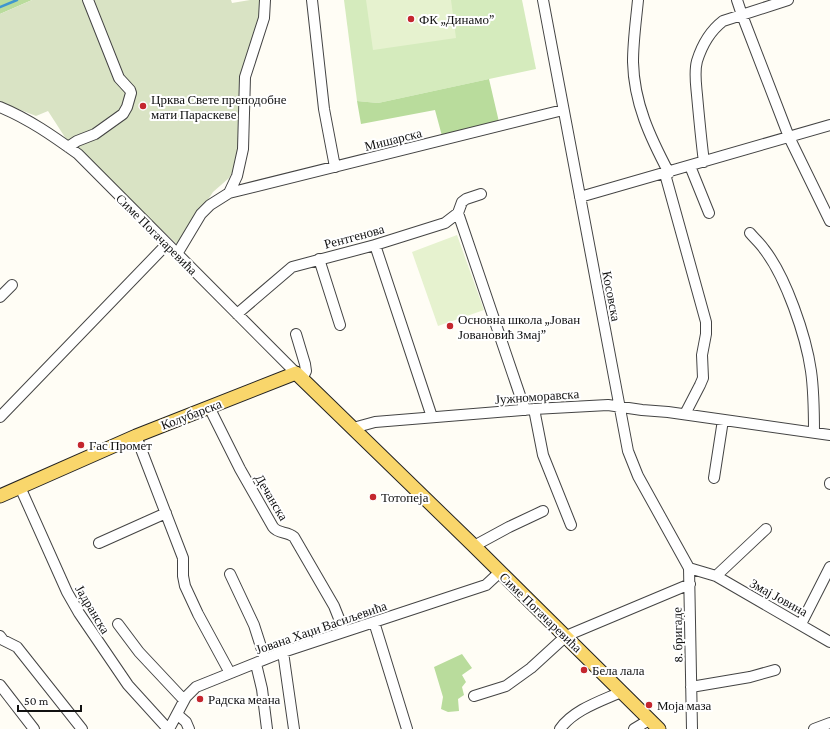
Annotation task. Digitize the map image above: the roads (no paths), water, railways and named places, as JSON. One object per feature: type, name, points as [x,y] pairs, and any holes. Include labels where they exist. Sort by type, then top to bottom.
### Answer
[{"type":"main road","name":"Колубарска","points":[[0,496],[136,436],[209,407],[299,376]]},
{"type":"main road","name":"Симе Погачаревића","points":[[299,376],[566,636],[659,729]]},
{"type":"street","points":[[68,147],[77,141],[95,134],[123,114],[127,107],[131,93],[119,78],[88,0]]},
{"type":"street","points":[[230,193],[241,165],[243,149],[245,77],[264,18],[265,0]]},
{"type":"street","points":[[312,0],[324,109],[335,167]]},
{"type":"street","name":"Косовска","points":[[543,0],[632,463],[689,568],[690,584]]},
{"type":"street","points":[[638,0],[633,63],[638,102],[647,129],[667,173],[706,322],[706,334],[702,355],[703,378],[685,414]]},
{"type":"street","points":[[737,0],[790,137],[830,220]]},
{"type":"street","points":[[704,162],[696,84],[697,62],[703,47],[715,27],[723,21],[788,0]]},
{"type":"street","name":"Симе Погачаревића","points":[[0,107],[29,121],[78,154],[299,376]]},
{"type":"street","name":"Мишарска","points":[[178,254],[201,214],[210,205],[230,193],[563,110]]},
{"type":"street","points":[[580,197],[830,126]]},
{"type":"street","points":[[690,166],[709,214]]},
{"type":"street","name":"Рентгенова","points":[[237,314],[292,267],[375,245],[445,223],[458,213],[462,202],[466,199],[481,194]]},
{"type":"street","points":[[458,213],[530,409],[543,455],[571,525]]},
{"type":"street","points":[[750,233],[764,249],[776,267],[787,290],[797,317],[811,370],[814,433]]},
{"type":"street","points":[[0,416],[167,244]]},
{"type":"street","points":[[375,245],[432,417]]},
{"type":"street","points":[[319,259],[340,325]]},
{"type":"street","points":[[0,297],[12,285]]},
{"type":"street","points":[[296,334],[306,371],[299,376]]},
{"type":"street","name":"Јужноморавска","points":[[353,428],[375,422],[530,409],[608,405],[685,414],[830,435]]},
{"type":"street","name":"Дечанска","points":[[209,407],[240,469],[273,527],[278,532],[286,533],[294,537],[334,606],[344,631]]},
{"type":"street","points":[[714,478],[723,420]]},
{"type":"street","points":[[136,436],[183,558],[183,576],[185,586],[198,614],[230,673]]},
{"type":"street","name":"Јадранска","points":[[20,487],[67,592],[79,613],[128,684],[168,729]]},
{"type":"street","points":[[474,546],[543,511]]},
{"type":"street","points":[[99,543],[166,513]]},
{"type":"street","points":[[716,576],[766,529]]},
{"type":"street","points":[[800,624],[830,567]]},
{"type":"street","name":"Змај Јовина","points":[[689,568],[716,576],[830,642]]},
{"type":"street","name":"Јована Хаџи Васиљевића","points":[[168,729],[178,715],[184,700],[191,690],[196,687],[283,652],[486,585],[500,572]]},
{"type":"street","points":[[230,574],[254,625],[260,661],[266,729]]},
{"type":"street","points":[[474,696],[506,686],[531,668],[566,636],[690,584]]},
{"type":"street","name":"8. бригаде","points":[[690,584],[692,729]]},
{"type":"street","points":[[374,622],[407,729]]},
{"type":"street","points":[[118,624],[139,652],[184,700]]},
{"type":"street","points":[[0,636],[3,640],[16,647],[82,729]]},
{"type":"street","points":[[283,652],[294,729]]},
{"type":"street","points":[[691,687],[750,677],[775,670]]},
{"type":"street","points":[[0,685],[34,729]]},
{"type":"street","points":[[560,729],[568,720],[579,712],[597,702],[621,692]]},
{"type":"street","points":[[178,715],[186,722],[189,729]]},
{"type":"street","points":[[634,729],[649,720]]},
{"type":"street","points":[[814,729],[830,723]]},
{"type":"waterway","points":[[0,7],[17,0]]},
{"type":"place","name":"ФК „Динамо”","points":[[411,19]]},
{"type":"place","name":"Црква Свете преподобне мати Параскеве","points":[[143,106]]},
{"type":"place","name":"Основна школа „Јован Јовановић Змај”","points":[[450,326]]},
{"type":"place","name":"Гас Промет","points":[[81,445]]},
{"type":"place","name":"Тотопеја","points":[[373,497]]},
{"type":"place","name":"Бела лала","points":[[584,670]]},
{"type":"place","name":"Радска меана","points":[[200,699]]},
{"type":"place","name":"Моја маза","points":[[649,705]]}]
